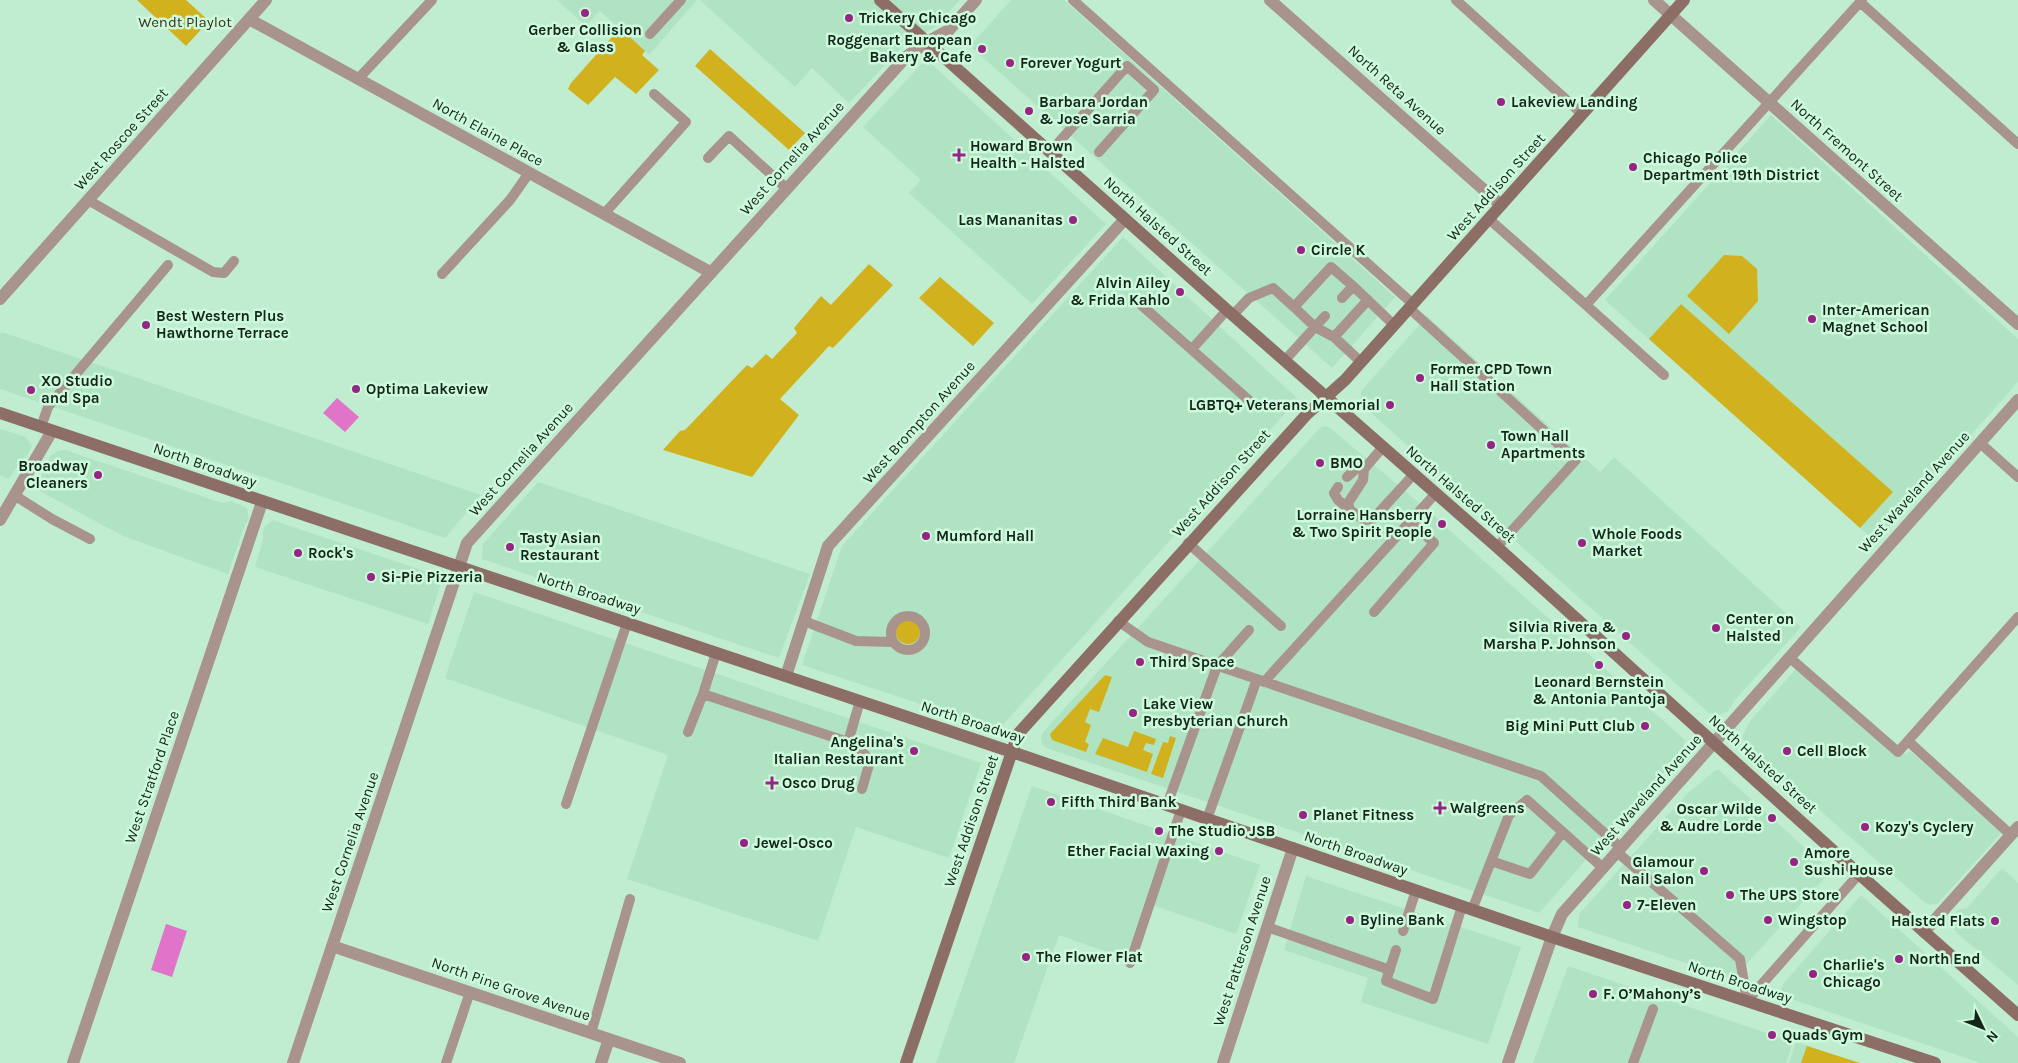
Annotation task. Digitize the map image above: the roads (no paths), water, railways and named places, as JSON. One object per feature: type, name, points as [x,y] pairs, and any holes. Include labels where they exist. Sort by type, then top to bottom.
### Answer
[{"type":"main road","name":"North Halsted Street","points":[[880,0],[1497,547],[2018,1015]]},
{"type":"main road","name":"West Addison Street","points":[[906,1063],[1018,734],[1188,543],[1307,414],[1361,362],[1684,0]]},
{"type":"main road","name":"North Broadway","points":[[0,414],[1012,752],[1552,937],[1935,1063]]},
{"type":"street","name":"West Roscoe Street","points":[[0,299],[266,0]]},
{"type":"street","name":"West Cornelia Avenue","points":[[293,1063],[467,543],[906,57],[927,42],[949,30],[976,0]]},
{"type":"street","name":"North Reta Avenue","points":[[1270,0],[1501,205]]},
{"type":"street","name":"North Fremont Street","points":[[1654,0],[2018,324]]},
{"type":"street","name":"North Elaine Place","points":[[249,19],[710,272]]},
{"type":"street","name":"West Brompton Avenue","points":[[786,676],[828,546],[1125,219]]},
{"type":"street","name":"West Waveland Avenue","points":[[1508,1063],[1552,937],[1562,914],[2018,400]]},
{"type":"street","points":[[0,520],[14,496],[46,429]]},
{"type":"street","name":"West Stratford Place","points":[[73,1063],[262,502]]},
{"type":"street","points":[[1924,932],[2015,831]]},
{"type":"street","name":"West Patterson Avenue","points":[[1223,1063],[1293,848]]},
{"type":"street","name":"North Pine Grove Avenue","points":[[332,946],[680,1063]]},
{"type":"street","points":[[601,1063],[609,1039]]},
{"type":"lane","points":[[358,79],[432,0]]},
{"type":"lane","points":[[650,34],[681,0]]},
{"type":"lane","points":[[1073,0],[1411,306],[1576,460],[1497,547]]},
{"type":"lane","points":[[1456,0],[1582,114]]},
{"type":"lane","points":[[1586,305],[1861,1],[2018,144]]},
{"type":"lane","points":[[1050,152],[1127,66],[1154,90],[1099,152]]},
{"type":"lane","points":[[604,214],[686,122],[654,94]]},
{"type":"lane","points":[[708,158],[729,136],[786,188]]},
{"type":"lane","points":[[442,274],[510,200],[528,173]]},
{"type":"lane","points":[[88,200],[213,272],[224,272],[234,261]]},
{"type":"lane","points":[[1489,219],[1664,375]]},
{"type":"lane","points":[[46,429],[48,407],[168,264]]},
{"type":"lane","points":[[1294,307],[1331,266],[1394,325]]},
{"type":"lane","points":[[1342,298],[1353,286]]},
{"type":"lane","points":[[1192,350],[1230,312],[1249,298],[1273,288],[1316,327],[1334,337],[1361,362]]},
{"type":"lane","points":[[1334,337],[1368,300]]},
{"type":"lane","points":[[1139,303],[1252,403]]},
{"type":"lane","points":[[1285,360],[1325,316]]},
{"type":"lane","points":[[1980,443],[2018,477]]},
{"type":"lane","points":[[1350,510],[1348,503],[1363,480],[1364,469],[1383,447]]},
{"type":"lane","points":[[1347,477],[1357,468],[1364,469]]},
{"type":"lane","points":[[1338,487],[1334,493],[1335,497],[1364,520],[1373,519],[1414,474]]},
{"type":"lane","points":[[1207,819],[1260,681],[1436,493]]},
{"type":"lane","points":[[14,496],[90,539]]},
{"type":"lane","points":[[1374,612],[1434,543],[1410,521]]},
{"type":"lane","points":[[1188,543],[1281,626]]},
{"type":"lane","points":[[1789,657],[1898,752],[2018,617]]},
{"type":"lane","points":[[804,621],[856,641],[893,642]]},
{"type":"lane","points":[[1118,621],[1148,642],[1541,776],[1619,850],[1740,959],[1747,1001]]},
{"type":"lane","points":[[566,804],[627,623]]},
{"type":"lane","points":[[1167,805],[1216,666],[1249,630]]},
{"type":"lane","points":[[688,732],[716,653]]},
{"type":"lane","points":[[703,694],[848,742],[860,749],[870,761],[862,789]]},
{"type":"lane","points":[[848,742],[860,701]]},
{"type":"lane","points":[[1908,741],[2015,831]]},
{"type":"lane","points":[[1396,950],[1386,980],[1433,999],[1467,908],[1491,862],[1509,814],[1527,800],[1603,868]]},
{"type":"lane","points":[[1130,963],[1181,810]]},
{"type":"lane","points":[[1491,862],[1530,874],[1563,832]]},
{"type":"lane","points":[[1747,1001],[1859,874]]},
{"type":"lane","points":[[1402,931],[1416,890]]},
{"type":"lane","points":[[591,1033],[630,899]]},
{"type":"lane","points":[[1267,927],[1390,970]]},
{"type":"lane","points":[[446,1063],[470,992]]},
{"type":"lane","points":[[1633,1063],[1653,1009]]},
{"type":"place","name":"Gerber Collision & Glass","points":[[585,13]]},
{"type":"place","name":"Trickery Chicago","points":[[849,18]]},
{"type":"place","name":"Roggenart European Bakery & Cafe","points":[[982,49]]},
{"type":"place","name":"Forever Yogurt","points":[[1010,63]]},
{"type":"place","name":"Lakeview Landing","points":[[1501,102]]},
{"type":"place","name":"Barbara Jordan & Jose Sarria","points":[[1029,111]]},
{"type":"place","name":"Howard Brown Health - Halsted","points":[[959,155]]},
{"type":"place","name":"Chicago Police Department 19th District","points":[[1633,167]]},
{"type":"place","name":"Las Mananitas","points":[[1073,220]]},
{"type":"place","name":"Circle K","points":[[1301,250]]},
{"type":"place","name":"Alvin Ailey & Frida Kahlo","points":[[1180,292]]},
{"type":"place","name":"Inter-American Magnet School","points":[[1812,319]]},
{"type":"place","name":"Best Western Plus Hawthorne Terrace","points":[[146,325]]},
{"type":"place","name":"Former CPD Town Hall Station","points":[[1420,378]]},
{"type":"place","name":"Optima Lakeview","points":[[356,389]]},
{"type":"place","name":"XO Studio and Spa","points":[[31,390]]},
{"type":"place","name":"LGBTQ+ Veterans Memorial","points":[[1390,405]]},
{"type":"place","name":"Town Hall Apartments","points":[[1491,445]]},
{"type":"place","name":"BMO","points":[[1320,463]]},
{"type":"place","name":"Broadway Cleaners","points":[[98,475]]},
{"type":"place","name":"Lorraine Hansberry & Two Spirit People","points":[[1442,524]]},
{"type":"place","name":"Mumford Hall","points":[[926,536]]},
{"type":"place","name":"Whole Foods Market","points":[[1582,543]]},
{"type":"place","name":"Tasty Asian Restaurant","points":[[510,547]]},
{"type":"place","name":"Rock's","points":[[298,553]]},
{"type":"place","name":"Si-Pie Pizzeria","points":[[371,577]]},
{"type":"place","name":"Center on Halsted","points":[[1716,628]]},
{"type":"place","name":"Silvia Rivera & Marsha P. Johnson","points":[[1626,636]]},
{"type":"place","name":"Third Space","points":[[1140,662]]},
{"type":"place","name":"Leonard Bernstein & Antonia Pantoja","points":[[1599,665]]},
{"type":"place","name":"Lake View Presbyterian Church","points":[[1133,713]]},
{"type":"place","name":"Big Mini Putt Club","points":[[1645,726]]},
{"type":"place","name":"Angelina's Italian Restaurant","points":[[914,751]]},
{"type":"place","name":"Cell Block","points":[[1787,751]]},
{"type":"place","name":"Osco Drug","points":[[772,783]]},
{"type":"place","name":"Fifth Third Bank","points":[[1051,802]]},
{"type":"place","name":"Walgreens","points":[[1440,808]]},
{"type":"place","name":"Planet Fitness","points":[[1303,815]]},
{"type":"place","name":"Oscar Wilde & Audre Lorde","points":[[1772,818]]},
{"type":"place","name":"Kozy's Cyclery","points":[[1865,827]]},
{"type":"place","name":"The Studio JSB","points":[[1159,831]]},
{"type":"place","name":"Jewel-Osco","points":[[744,843]]},
{"type":"place","name":"Ether Facial Waxing","points":[[1219,851]]},
{"type":"place","name":"Amore Sushi House","points":[[1794,862]]},
{"type":"place","name":"Glamour Nail Salon","points":[[1704,871]]},
{"type":"place","name":"The UPS Store","points":[[1730,895]]},
{"type":"place","name":"7-Eleven","points":[[1627,905]]},
{"type":"place","name":"Byline Bank","points":[[1350,920]]},
{"type":"place","name":"Wingstop","points":[[1768,920]]},
{"type":"place","name":"Halsted Flats","points":[[1995,921]]},
{"type":"place","name":"The Flower Flat","points":[[1026,957]]},
{"type":"place","name":"North End","points":[[1899,959]]},
{"type":"place","name":"Charlie's Chicago","points":[[1813,974]]},
{"type":"place","name":"F. O’Mahony’s","points":[[1593,994]]},
{"type":"place","name":"Quads Gym","points":[[1772,1035]]},
{"type":"park label","name":"Wendt Playlot","points":[[185,22]]}]
